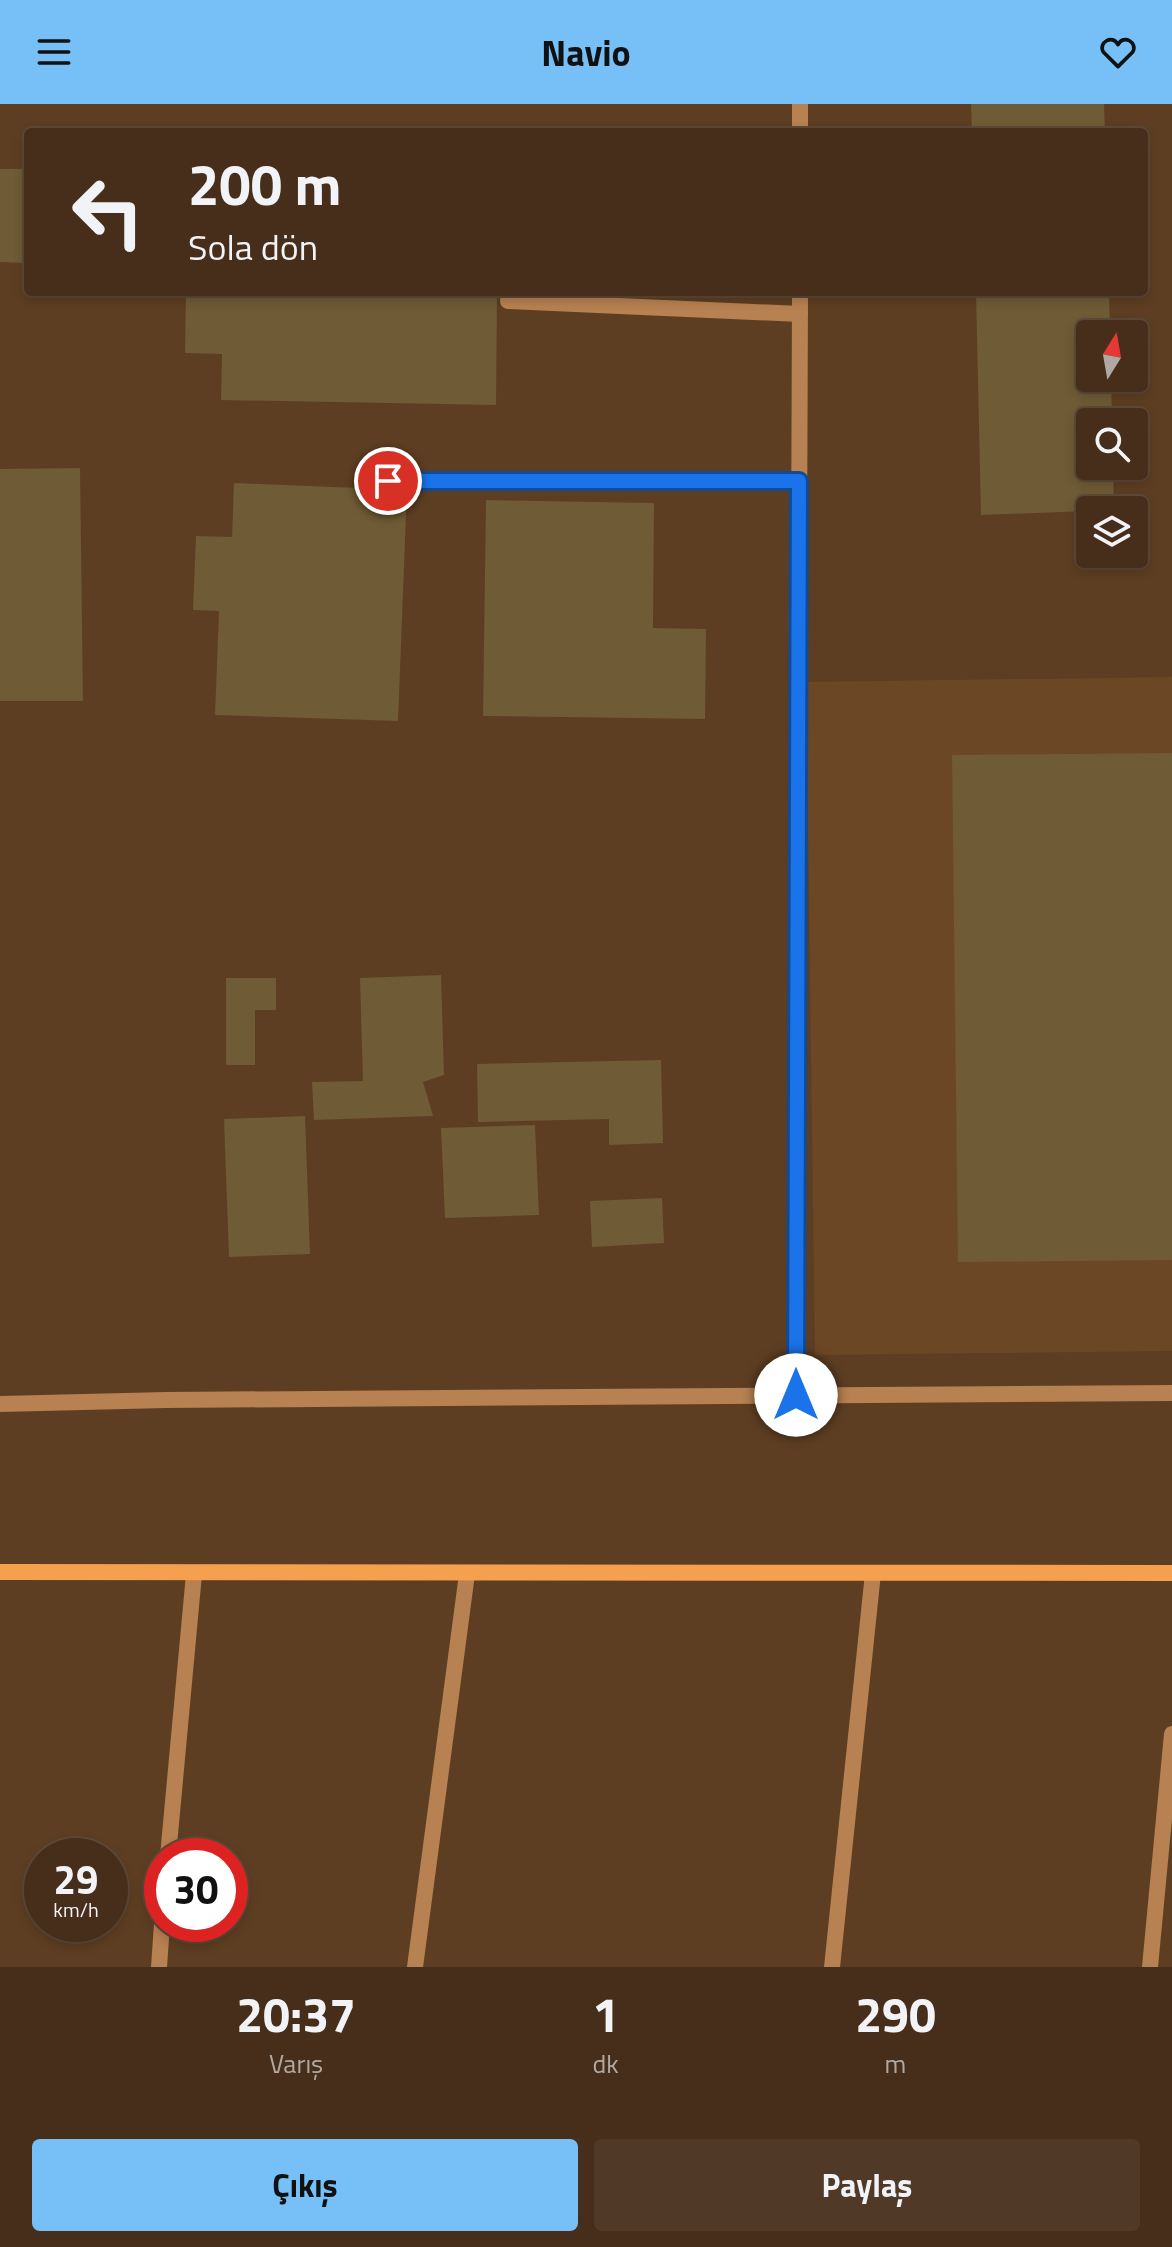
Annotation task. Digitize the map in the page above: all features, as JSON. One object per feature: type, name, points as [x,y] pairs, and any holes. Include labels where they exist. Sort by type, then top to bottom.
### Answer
[{"type":"main road","points":[[0,1572],[1172,1573]]},
{"type":"street","points":[[800,104],[800,128]]},
{"type":"street","points":[[796,1395],[800,296]]},
{"type":"street","points":[[508,301],[800,314]]},
{"type":"street","points":[[388,481],[799,481]]},
{"type":"street","points":[[0,1404],[1172,1393]]},
{"type":"street","points":[[832,1967],[873,1573]]},
{"type":"street","points":[[170,1838],[194,1574]]},
{"type":"street","points":[[415,1967],[467,1574]]},
{"type":"street","points":[[1150,1967],[1172,1734]]},
{"type":"street","points":[[159,1967],[161,1942]]},
{"type":"shaded area","points":[[1172,677],[1172,1351],[815,1355],[806,682]]},
{"type":"building","points":[[971,104],[1104,104],[1105,128],[972,128]]},
{"type":"building","points":[[0,169],[24,169],[24,263],[0,262]]},
{"type":"building","points":[[186,296],[497,296],[496,405],[221,400],[222,354],[185,353]]},
{"type":"building","points":[[976,296],[1109,296],[1110,320],[1076,320],[1076,392],[1111,392],[1112,408],[1076,408],[1076,480],[1113,480],[1114,496],[1076,496],[1076,511],[981,515]]},
{"type":"building","points":[[80,468],[83,701],[0,701],[0,469]]},
{"type":"building","points":[[234,483],[407,490],[398,721],[215,715],[219,611],[193,610],[196,536],[232,537]]},
{"type":"building","points":[[486,500],[654,503],[653,628],[706,629],[705,719],[483,716]]},
{"type":"building","points":[[1172,753],[1172,1260],[958,1262],[952,755]]},
{"type":"building","points":[[441,975],[444,1075],[423,1082],[433,1116],[314,1120],[312,1082],[363,1081],[360,978]]},
{"type":"building","points":[[226,978],[276,978],[276,1010],[255,1010],[255,1065],[226,1065]]},
{"type":"building","points":[[661,1060],[663,1143],[609,1145],[609,1119],[478,1122],[477,1064]]},
{"type":"building","points":[[305,1116],[310,1254],[229,1257],[224,1119]]},
{"type":"building","points":[[535,1125],[539,1215],[445,1218],[441,1128]]},
{"type":"building","points":[[662,1198],[664,1243],[592,1247],[590,1201]]},
{"type":"route","points":[[388,481],[799,481],[796,1395]]}]
